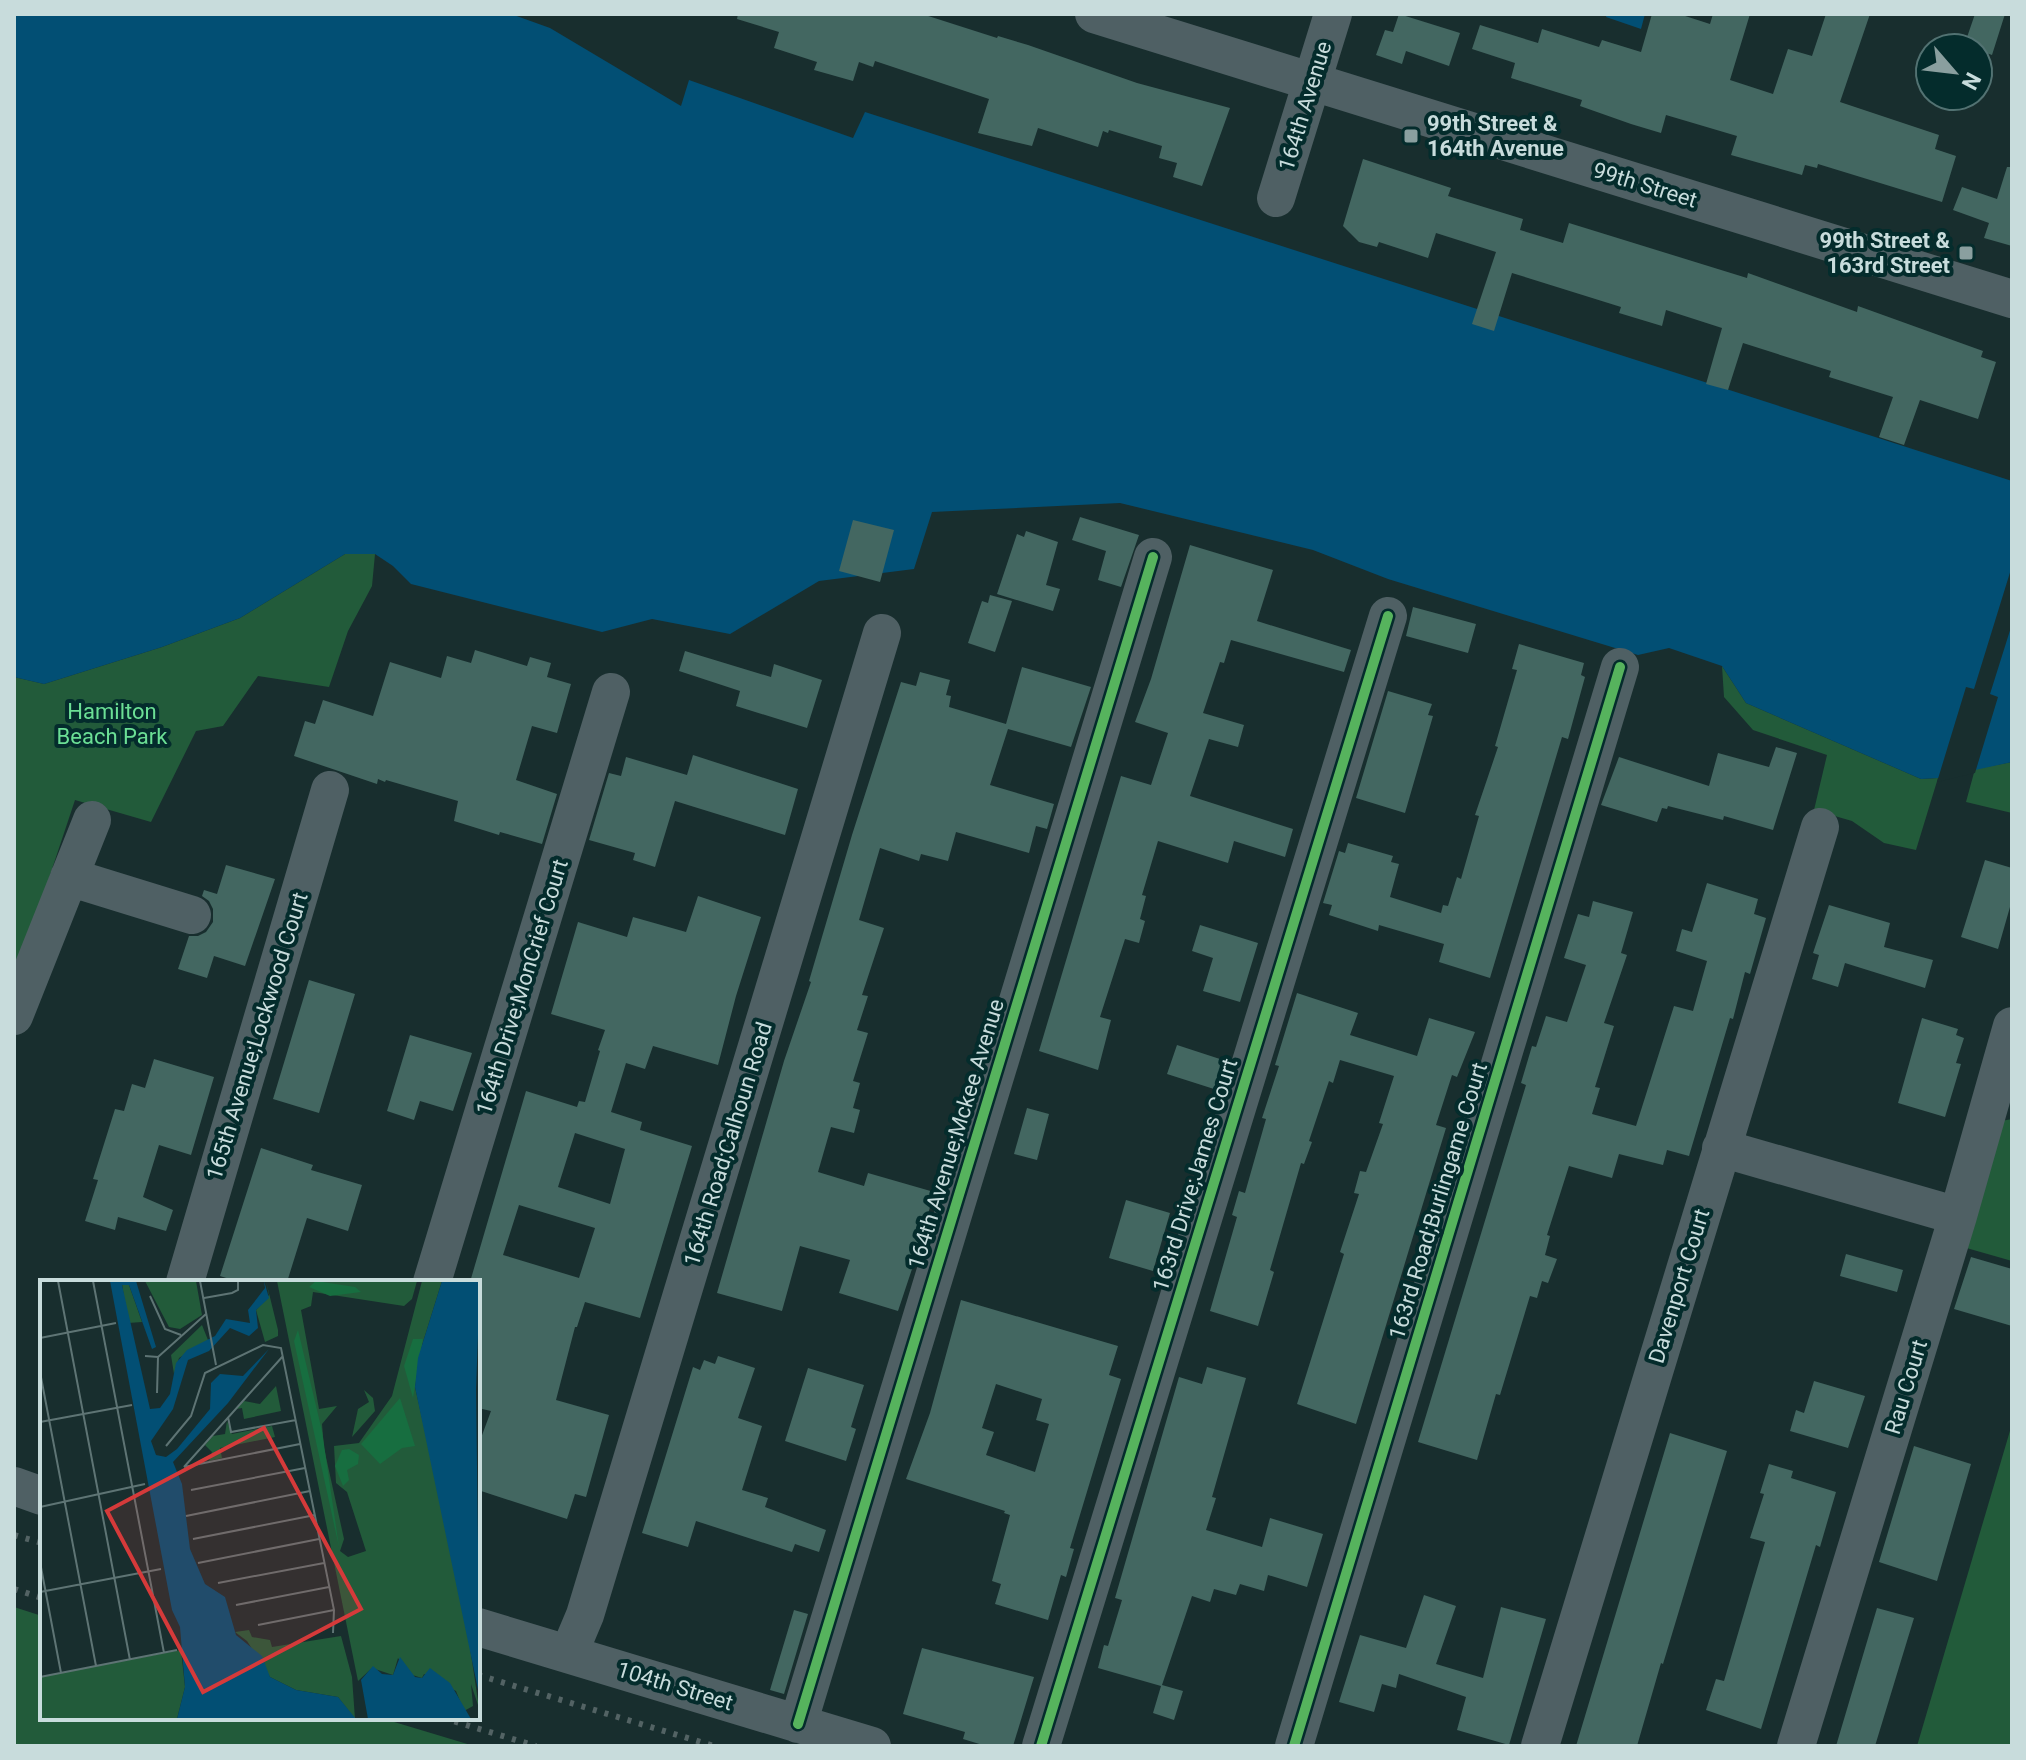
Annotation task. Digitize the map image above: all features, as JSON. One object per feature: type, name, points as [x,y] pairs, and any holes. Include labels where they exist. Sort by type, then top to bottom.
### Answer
[{"type":"street","name":"99th Street","points":[[1094,14],[2012,299]]},
{"type":"street","name":"164th Avenue","points":[[1276,198],[1333,14]]},
{"type":"street","name":"164th Avenue;Mckee Avenue","points":[[798,1724],[1153,557]]},
{"type":"street","name":"163rd Drive;James Court","points":[[1041,1746],[1388,616]]},
{"type":"street","name":"164th Road;Calhoun Road","points":[[569,1653],[585,1615],[882,633]]},
{"type":"street","name":"163rd Road;Burlingame Court","points":[[1294,1746],[1620,667]]},
{"type":"street","name":"164th Drive;MonCrief Court","points":[[433,1280],[611,692]]},
{"type":"street","name":"165th Avenue;Lockwood Court","points":[[186,1280],[330,790]]},
{"type":"street","points":[[14,1016],[92,820]]},
{"type":"street","name":"Davenport Court","points":[[1540,1746],[1820,827]]},
{"type":"street","points":[[69,877],[192,915]]},
{"type":"street","name":"Rau Court","points":[[1796,1746],[1958,1216],[2012,1026]]},
{"type":"street","points":[[1721,1148],[1958,1216]]},
{"type":"street","points":[[14,1486],[40,1495]]},
{"type":"street","name":"104th Street","points":[[480,1628],[872,1746]]},
{"type":"green space","name":"Hamilton Beach Park","points":[[345,554],[375,554],[372,586],[348,631],[329,687],[258,676],[223,726],[196,731],[151,822],[75,800],[14,983],[14,677],[44,684],[162,647],[240,618]]},
{"type":"green space","points":[[1722,666],[1746,703],[1921,779],[1938,778],[1916,850],[1884,843],[1852,821],[1814,810],[1827,755],[1753,730],[1724,697]]},
{"type":"green space","points":[[2012,762],[2012,813],[1966,802],[1975,769]]},
{"type":"green space","points":[[2012,1119],[2012,1261],[1963,1247],[1996,1122]]},
{"type":"green space","points":[[2012,1424],[2012,1746],[1917,1746]]},
{"type":"green space","points":[[14,1607],[40,1615],[40,1720],[388,1720],[474,1746],[14,1746]]},
{"type":"water","points":[[14,14],[511,14],[550,28],[681,106],[689,80],[853,138],[865,112],[2012,481],[2012,762],[1921,779],[1746,703],[1722,666],[1669,648],[1638,655],[1388,579],[1313,550],[1120,503],[932,512],[914,569],[819,581],[730,634],[652,619],[602,632],[411,584],[375,554],[345,554],[240,618],[162,647],[44,684],[14,677]]},
{"type":"water","points":[[1607,14],[1645,14],[1641,29],[1606,17]]},
{"type":"pier","points":[[2012,566],[2012,624],[1990,694],[1998,697],[1975,773],[1937,782],[1966,687],[1974,689]]},
{"type":"building","points":[[738,14],[922,14],[1028,45],[1137,83],[1230,108],[1202,186],[1173,177],[1177,163],[1159,158],[1162,146],[1109,130],[1108,133],[1103,131],[1098,147],[1038,128],[1032,146],[978,133],[989,99],[875,61],[873,67],[859,62],[853,81],[814,70],[817,62],[774,48],[779,32],[737,19]]},
{"type":"building","points":[[1399,14],[1460,33],[1449,66],[1406,51],[1402,64],[1376,55],[1385,30],[1393,32]]},
{"type":"building","points":[[1652,14],[1679,14],[1710,24],[1713,14],[1750,14],[1730,80],[1773,94],[1788,49],[1812,56],[1826,14],[1870,14],[1840,102],[1939,135],[1935,149],[1956,156],[1942,202],[1818,164],[1817,168],[1805,165],[1802,175],[1731,155],[1737,136],[1666,115],[1661,133],[1631,124],[1580,106],[1582,100],[1511,78],[1515,63],[1472,49],[1480,25],[1538,43],[1542,29],[1599,47],[1602,40],[1641,52]]},
{"type":"building","points":[[1975,14],[2005,14],[1994,49],[1994,32],[1969,32]]},
{"type":"building","points":[[1363,159],[1451,188],[1448,196],[1523,219],[1520,230],[1563,243],[1569,223],[1747,278],[1748,273],[1857,312],[1858,306],[1983,351],[1981,357],[1996,362],[1978,419],[1920,400],[1904,445],[1879,437],[1893,397],[1829,377],[1831,371],[1743,343],[1728,390],[1706,384],[1722,328],[1666,310],[1662,326],[1619,313],[1621,307],[1512,273],[1494,331],[1472,324],[1496,252],[1436,233],[1428,258],[1379,242],[1377,247],[1359,242],[1343,226]]},
{"type":"building","points":[[2007,167],[2012,167],[2012,246],[1984,238],[1989,223],[1953,210],[1962,187],[1997,199]]},
{"type":"building","points":[[1080,517],[1139,535],[1121,587],[1098,580],[1106,551],[1072,540]]},
{"type":"building","points":[[853,520],[894,530],[880,582],[839,571]]},
{"type":"building","points":[[1026,531],[1058,542],[1046,585],[1060,589],[1053,611],[997,594],[1017,534],[1024,537]]},
{"type":"building","points":[[1190,545],[1273,570],[1257,621],[1351,650],[1344,672],[1231,640],[1203,713],[1244,725],[1238,747],[1209,739],[1190,796],[1293,829],[1285,857],[1234,841],[1228,863],[1158,841],[1142,895],[1146,896],[1140,919],[1145,921],[1139,943],[1125,939],[1100,1017],[1111,1020],[1098,1070],[1039,1051],[1121,776],[1151,785],[1168,733],[1135,722],[1151,679]]},
{"type":"building","points":[[990,595],[1012,601],[995,652],[968,643],[982,601],[988,603]]},
{"type":"building","points":[[1413,607],[1476,624],[1468,653],[1406,636]]},
{"type":"building","points":[[1519,644],[1584,663],[1581,675],[1585,677],[1568,739],[1562,737],[1490,978],[1439,962],[1444,944],[1379,925],[1378,931],[1329,915],[1332,905],[1323,903],[1339,851],[1345,853],[1348,843],[1393,856],[1391,862],[1399,864],[1390,897],[1441,913],[1443,905],[1448,906],[1457,877],[1461,879],[1479,816],[1475,815],[1498,747],[1495,746],[1517,670],[1512,669]]},
{"type":"building","points":[[475,650],[527,666],[530,657],[551,663],[547,677],[571,684],[557,733],[532,726],[516,780],[557,794],[542,844],[454,821],[458,801],[386,780],[378,779],[377,784],[294,756],[305,721],[315,724],[323,700],[373,716],[390,662],[441,678],[447,656],[471,663]]},
{"type":"building","points":[[685,651],[771,677],[774,664],[822,680],[807,728],[736,706],[740,691],[679,671]]},
{"type":"building","points":[[1022,667],[1091,687],[1071,747],[1008,729],[990,785],[1054,804],[1047,829],[1036,826],[1029,853],[956,832],[948,861],[921,854],[919,861],[880,848],[859,920],[884,928],[862,995],[868,996],[857,1030],[868,1033],[853,1081],[860,1083],[853,1108],[860,1110],[854,1133],[831,1127],[818,1172],[864,1186],[868,1173],[934,1192],[898,1311],[839,1293],[850,1260],[800,1246],[782,1311],[717,1293],[852,835],[901,682],[916,686],[920,672],[950,680],[946,695],[951,696],[949,707],[1006,724]]},
{"type":"building","points":[[1388,691],[1432,704],[1428,715],[1433,716],[1405,813],[1356,798]]},
{"type":"building","points":[[1776,747],[1797,753],[1773,830],[1724,816],[1723,820],[1668,806],[1667,809],[1662,808],[1657,822],[1601,805],[1619,757],[1709,786],[1718,753],[1769,767]]},
{"type":"building","points":[[693,755],[798,789],[785,835],[675,801],[655,867],[633,860],[635,853],[589,840],[609,773],[621,776],[626,757],[687,775]]},
{"type":"building","points":[[1985,860],[2012,868],[2012,900],[1998,949],[1961,937]]},
{"type":"building","points":[[226,865],[275,879],[245,966],[214,956],[207,978],[178,969],[189,936],[206,932],[213,922],[213,909],[202,896],[204,890],[217,894]]},
{"type":"building","points":[[1707,883],[1758,899],[1754,914],[1766,918],[1750,974],[1745,972],[1733,1019],[1730,1018],[1689,1156],[1667,1150],[1663,1165],[1619,1154],[1612,1178],[1569,1166],[1547,1235],[1550,1236],[1545,1255],[1557,1259],[1548,1283],[1542,1281],[1537,1298],[1530,1296],[1477,1460],[1418,1442],[1526,1085],[1521,1083],[1532,1046],[1536,1047],[1546,1016],[1567,1022],[1586,965],[1564,958],[1578,914],[1589,917],[1593,901],[1633,912],[1621,953],[1627,955],[1604,1023],[1614,1026],[1595,1087],[1600,1088],[1592,1114],[1636,1126],[1674,1006],[1693,1011],[1707,961],[1676,951],[1682,929],[1692,932]]},
{"type":"building","points":[[698,896],[761,917],[718,1065],[653,1046],[645,1069],[626,1063],[611,1112],[642,1122],[640,1130],[692,1146],[640,1318],[585,1302],[575,1327],[556,1400],[609,1415],[586,1497],[575,1494],[567,1519],[480,1491],[480,1441],[491,1411],[480,1408],[480,1280],[471,1280],[526,1091],[577,1107],[579,1101],[585,1102],[605,1030],[551,1014],[578,922],[627,937],[633,917],[686,932]],"holes":[[[575,1133],[625,1149],[610,1204],[558,1187]],[[519,1205],[595,1228],[579,1278],[503,1255]]]},
{"type":"building","points":[[1829,905],[1890,923],[1884,947],[1933,960],[1925,988],[1845,963],[1838,987],[1812,979],[1819,955],[1813,953]]},
{"type":"building","points":[[1200,925],[1258,943],[1240,1002],[1203,991],[1213,958],[1192,951]]},
{"type":"building","points":[[309,980],[355,994],[319,1113],[273,1099]]},
{"type":"building","points":[[1297,993],[1358,1013],[1350,1035],[1417,1056],[1429,1018],[1475,1032],[1457,1077],[1452,1075],[1436,1125],[1446,1128],[1356,1424],[1297,1404],[1344,1254],[1340,1252],[1359,1194],[1354,1193],[1360,1171],[1366,1172],[1383,1124],[1379,1123],[1394,1076],[1340,1060],[1333,1083],[1329,1081],[1304,1164],[1301,1163],[1270,1270],[1274,1272],[1258,1326],[1210,1311],[1237,1217],[1232,1215],[1239,1191],[1245,1193],[1266,1119],[1262,1118],[1279,1066],[1275,1065]]},
{"type":"building","points":[[1922,1018],[1958,1029],[1956,1035],[1964,1038],[1956,1063],[1961,1064],[1945,1117],[1898,1103]]},
{"type":"building","points":[[410,1035],[472,1053],[453,1111],[420,1101],[414,1120],[387,1111]]},
{"type":"building","points":[[1177,1045],[1223,1060],[1214,1089],[1167,1074]]},
{"type":"building","points":[[154,1059],[214,1077],[191,1155],[159,1145],[143,1197],[173,1210],[166,1231],[118,1217],[115,1230],[85,1221],[98,1180],[93,1179],[115,1109],[124,1111],[132,1084],[145,1088]]},
{"type":"building","points":[[1027,1108],[1049,1114],[1037,1160],[1014,1154]]},
{"type":"building","points":[[261,1148],[313,1165],[311,1170],[362,1185],[348,1231],[307,1218],[288,1280],[233,1280],[220,1276]]},
{"type":"building","points":[[1126,1200],[1170,1213],[1153,1271],[1109,1258]]},
{"type":"building","points":[[1846,1254],[1903,1270],[1897,1292],[1840,1276]]},
{"type":"building","points":[[1971,1257],[2012,1269],[2012,1326],[1954,1309]]},
{"type":"building","points":[[961,1300],[1118,1346],[1109,1375],[1121,1379],[1070,1548],[1074,1549],[1066,1577],[1061,1575],[1048,1620],[995,1604],[1001,1584],[992,1581],[1010,1515],[906,1479],[930,1413]],"holes":[[[996,1384],[1042,1399],[1036,1420],[1049,1424],[1035,1472],[986,1455],[994,1432],[982,1428]]]},
{"type":"building","points":[[718,1356],[755,1368],[738,1418],[762,1426],[742,1490],[768,1498],[765,1507],[826,1530],[819,1552],[795,1544],[792,1552],[696,1521],[688,1547],[642,1533],[693,1367],[700,1370],[704,1360],[715,1364]]},
{"type":"building","points":[[1207,1367],[1246,1378],[1212,1497],[1216,1498],[1206,1530],[1262,1547],[1270,1518],[1323,1534],[1307,1587],[1268,1575],[1264,1591],[1240,1584],[1236,1595],[1214,1589],[1210,1602],[1192,1596],[1162,1685],[1183,1691],[1174,1720],[1153,1713],[1161,1686],[1098,1668],[1122,1600],[1115,1598],[1179,1377],[1202,1384]]},
{"type":"building","points":[[808,1368],[864,1385],[851,1427],[856,1429],[846,1461],[785,1441]]},
{"type":"building","points":[[1814,1381],[1865,1396],[1848,1448],[1790,1431],[1796,1410],[1804,1413]]},
{"type":"building","points":[[1670,1433],[1727,1451],[1637,1746],[1576,1746]]},
{"type":"building","points":[[1914,1446],[1971,1464],[1937,1581],[1879,1562]]},
{"type":"building","points":[[1769,1464],[1793,1471],[1791,1478],[1836,1492],[1820,1547],[1816,1545],[1761,1729],[1706,1710],[1716,1679],[1724,1681],[1765,1542],[1750,1538],[1764,1494],[1760,1493]]},
{"type":"building","points":[[1424,1595],[1456,1606],[1436,1664],[1483,1678],[1501,1607],[1546,1619],[1509,1745],[1457,1730],[1466,1697],[1399,1674],[1396,1688],[1382,1684],[1374,1712],[1339,1702],[1360,1635],[1406,1648]]},
{"type":"building","points":[[1877,1608],[1914,1618],[1875,1746],[1836,1746]]},
{"type":"building","points":[[794,1610],[808,1614],[784,1694],[770,1690]]},
{"type":"building","points":[[922,1648],[1034,1677],[1013,1746],[986,1746],[963,1739],[965,1732],[903,1714]]},
{"type":"railway","points":[[14,1535],[40,1542]]},
{"type":"railway","points":[[14,1589],[40,1597]]},
{"type":"railway","points":[[480,1676],[714,1746]]},
{"type":"railway","points":[[450,1720],[536,1746]]},
{"type":"cycle path","points":[[798,1724],[1153,557]]},
{"type":"cycle path","points":[[1041,1746],[1388,616]]},
{"type":"cycle path","points":[[1294,1746],[1620,667]]},
{"type":"place","name":"99th Street & 164th Avenue","points":[[1411,136]]},
{"type":"place","name":"99th Street & 163rd Street","points":[[1966,253]]}]
